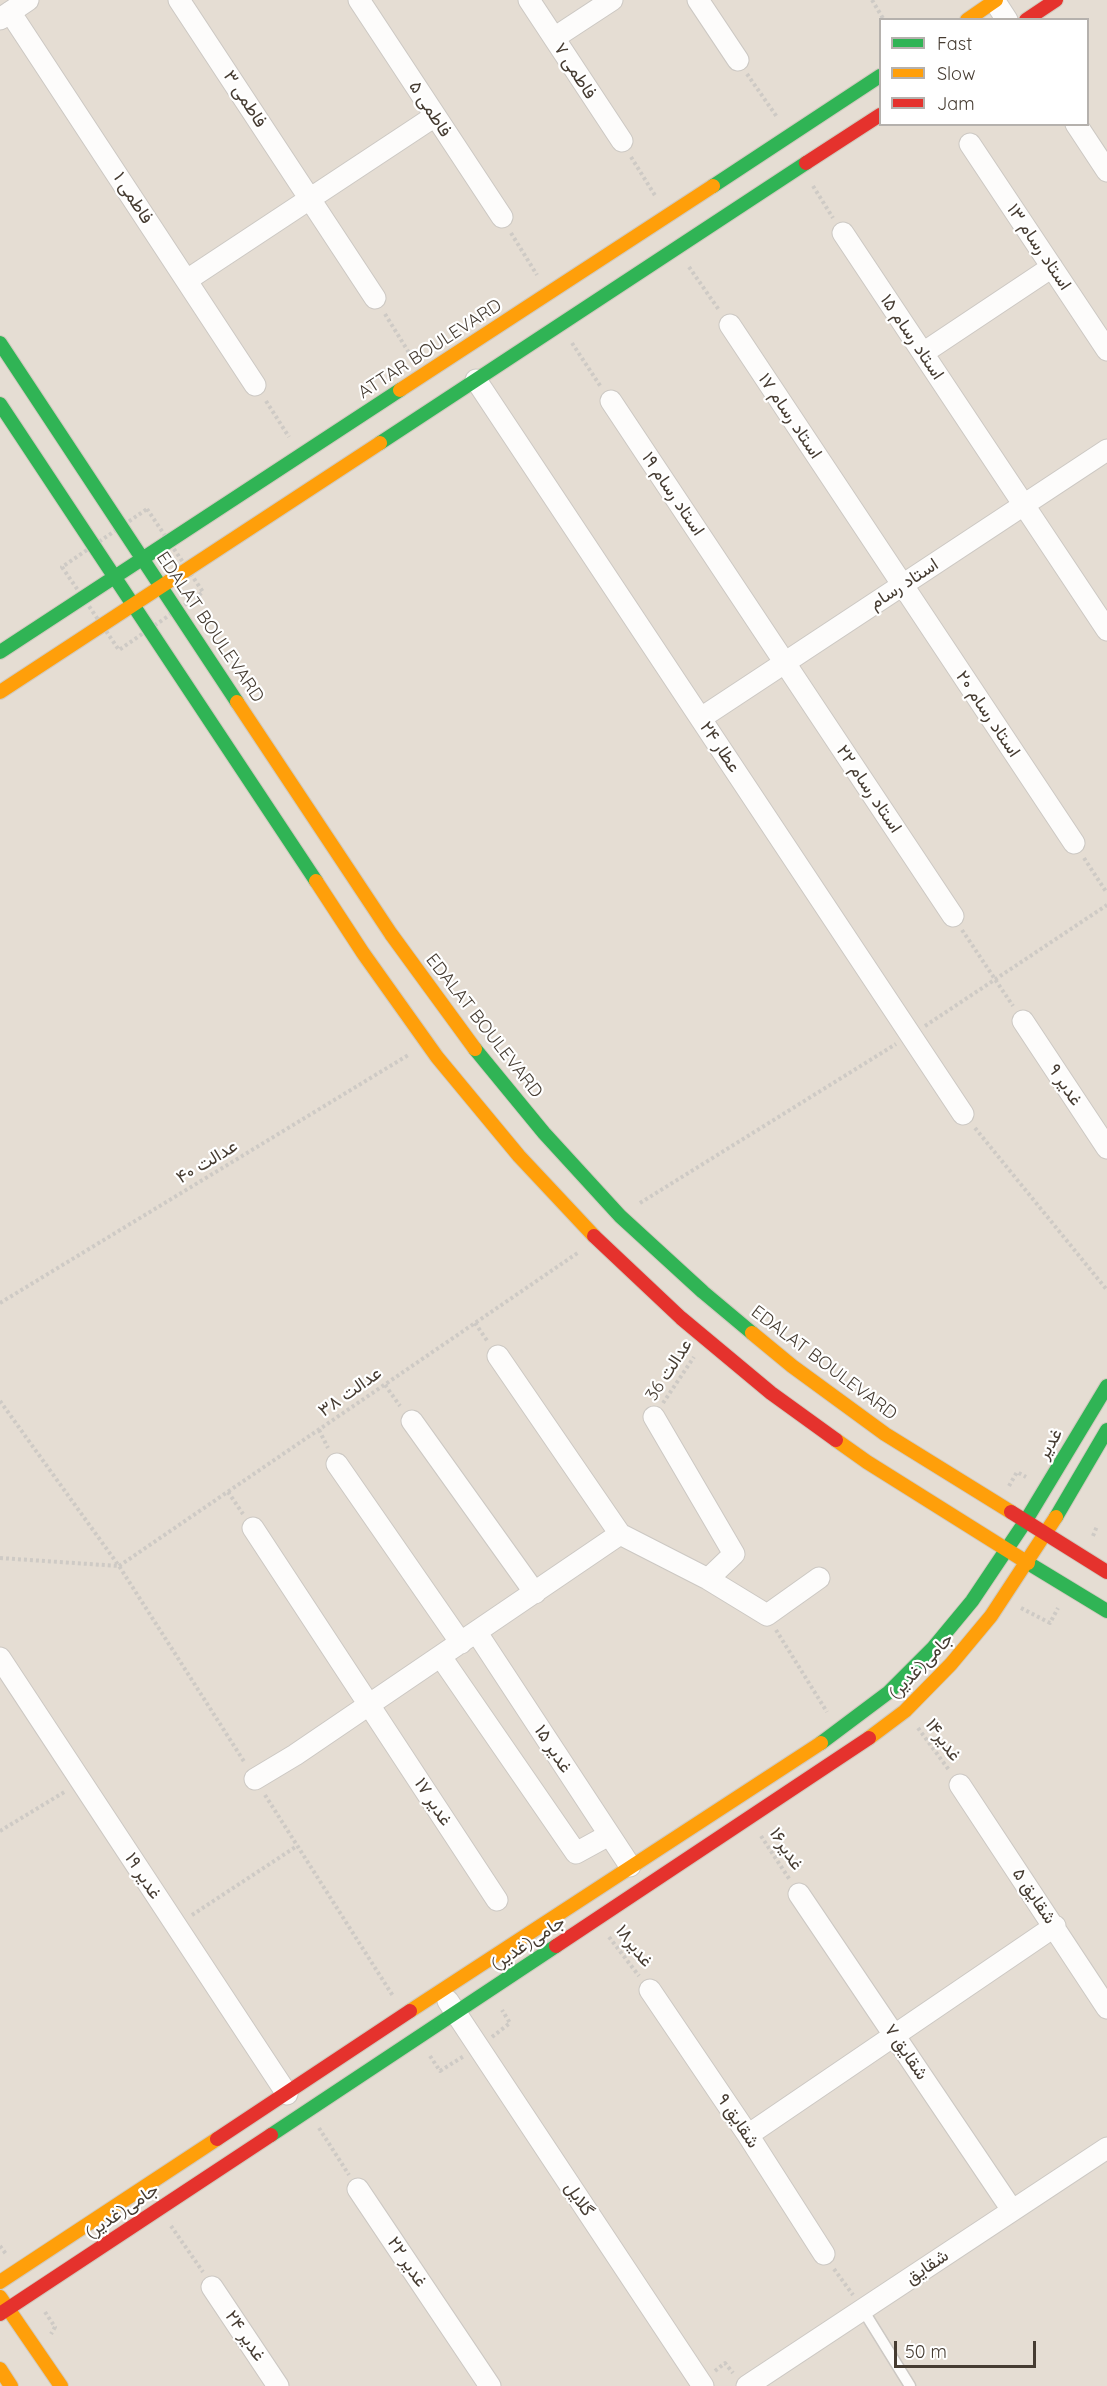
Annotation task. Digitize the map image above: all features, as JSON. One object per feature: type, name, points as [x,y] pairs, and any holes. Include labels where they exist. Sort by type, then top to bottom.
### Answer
[{"type":"street","points":[[5,15],[28,0]]},
{"type":"street","name":"فاطمی ۳","points":[[179,0],[375,298]]},
{"type":"street","name":"فاطمی ۵","points":[[358,0],[502,217]]},
{"type":"street","name":"فاطمی ۷","points":[[529,0],[622,141]]},
{"type":"street","points":[[554,38],[612,0]]},
{"type":"street","points":[[698,0],[738,60]]},
{"type":"street","points":[[970,18],[995,0],[1006,18]]},
{"type":"street","points":[[1029,18],[1056,0]]},
{"type":"street","name":"فاطمی ۱","points":[[5,15],[187,280],[255,385]]},
{"type":"street","name":"ATTAR BOULEVARD","points":[[0,652],[879,77]]},
{"type":"street","points":[[187,280],[435,116]]},
{"type":"street","points":[[0,692],[879,117]]},
{"type":"street","points":[[1077,126],[1107,171]]},
{"type":"street","name":"استاد رسام ۱۳","points":[[970,144],[1107,350]]},
{"type":"street","name":"استاد رسام ۱۵","points":[[843,233],[1107,630]]},
{"type":"street","points":[[923,353],[1052,267]]},
{"type":"street","name":"استاد رسام ۱۷","points":[[730,325],[903,585]]},
{"type":"street","name":"EDALAT BOULEVARD","points":[[0,343],[391,934],[464,1036],[544,1133],[621,1216],[703,1292],[792,1366],[885,1434],[1107,1572]]},
{"type":"street","name":"عطار ۲۴","points":[[476,380],[963,1114]]},
{"type":"street","name":"استاد رسام ۱۹","points":[[611,401],[785,663]]},
{"type":"street","points":[[0,404],[363,953],[428,1044],[519,1156],[597,1240],[771,1393],[857,1455],[1006,1551],[1107,1611]]},
{"type":"street","name":"استاد رسام","points":[[701,718],[1107,450]]},
{"type":"street","name":"استاد رسام ۲۰","points":[[903,585],[1074,843]]},
{"type":"street","name":"استاد رسام ۲۲","points":[[785,663],[953,916]]},
{"type":"street","name":"غدیر ۹","points":[[1023,1022],[1107,1148]]},
{"type":"street","points":[[498,1356],[620,1534],[708,1579],[767,1615],[819,1578]]},
{"type":"street","name":"غدیر","points":[[1006,1551],[1107,1386]]},
{"type":"street","points":[[654,1417],[734,1554],[708,1579]]},
{"type":"street","points":[[412,1421],[535,1593]]},
{"type":"street","points":[[1045,1535],[1107,1430]]},
{"type":"street","name":"غدیر ۱۵","points":[[337,1464],[469,1638],[630,1866]]},
{"type":"street","name":"غدیر ۱۷","points":[[253,1528],[497,1900]]},
{"type":"street","points":[[255,1779],[295,1755],[441,1657],[620,1534]]},
{"type":"street","name":"جامی(غدیر)","points":[[4,2311],[853,1750],[905,1711],[951,1664],[978,1632],[1045,1535]]},
{"type":"street","name":"جامی(غدیر)","points":[[0,2282],[630,1866],[839,1731],[889,1692],[933,1648],[972,1601],[1006,1551]]},
{"type":"street","points":[[441,1657],[576,1853],[609,1835]]},
{"type":"street","name":"غدیر ۱۹","points":[[0,1658],[286,2094]]},
{"type":"street","name":"شقایق ۵","points":[[960,1785],[1107,2008]]},
{"type":"street","name":"شقایق ۷","points":[[800,1894],[1012,2210]]},
{"type":"street","points":[[748,2134],[1055,1926]]},
{"type":"street","name":"شقایق ۹","points":[[650,1990],[748,2134],[824,2254]]},
{"type":"street","name":"گلایل","points":[[442,1992],[703,2386]]},
{"type":"street","name":"شقایق","points":[[747,2386],[1107,2148]]},
{"type":"street","name":"غدیر ۲۲","points":[[358,2189],[490,2386]]},
{"type":"street","name":"غدیر ۲۴","points":[[212,2287],[278,2386]]},
{"type":"street","points":[[0,2297],[4,2311],[61,2386]]},
{"type":"street","points":[[0,2369],[11,2386]]},
{"type":"lane","points":[[863,2310],[910,2386]]},
{"type":"path","points":[[872,0],[883,18]]},
{"type":"path","points":[[738,60],[790,135]]},
{"type":"path","points":[[622,141],[668,215]]},
{"type":"path","points":[[801,168],[843,233]]},
{"type":"path","points":[[502,217],[549,293]]},
{"type":"path","points":[[676,249],[730,325]]},
{"type":"path","points":[[560,325],[611,401]]},
{"type":"path","points":[[255,385],[300,456]]},
{"type":"path","points":[[1074,843],[1107,893]]},
{"type":"path","points":[[621,1216],[911,1035],[1107,905]]},
{"type":"path","points":[[953,916],[1023,1022]]},
{"type":"path","name":"عدالت ۴۰","points":[[0,1303],[428,1044]]},
{"type":"path","points":[[963,1114],[1107,1290]]},
{"type":"path","name":"عدالت ۳۸","points":[[119,1566],[597,1240]]},
{"type":"path","name":"عدالت 36","points":[[654,1417],[706,1338]]},
{"type":"path","points":[[385,1385],[412,1421]]},
{"type":"path","points":[[0,1401],[119,1566],[405,2015]]},
{"type":"path","points":[[228,1492],[253,1528]]},
{"type":"path","points":[[0,1558],[119,1566]]},
{"type":"path","points":[[767,1615],[839,1731]]},
{"type":"path","name":"غدیر۱۴","points":[[905,1711],[960,1785]]},
{"type":"path","points":[[0,1831],[81,1781]]},
{"type":"path","name":"غدیر۱۶","points":[[749,1818],[800,1894]]},
{"type":"path","points":[[176,1925],[297,1846]]},
{"type":"path","name":"غدیر۱۸","points":[[596,1919],[650,1990]]},
{"type":"path","points":[[417,2037],[440,2071],[478,2047],[510,2023],[489,1989]]},
{"type":"path","points":[[308,2110],[358,2189]]},
{"type":"path","points":[[159,2208],[212,2287]]},
{"type":"path","points":[[824,2254],[863,2310]]},
{"type":"shaded area","points":[[0,0],[1107,0],[1107,2386],[0,2386]]},
{"type":"traffic: fast","points":[[713,186],[879,77]]},
{"type":"traffic: fast","points":[[380,443],[806,163]]},
{"type":"traffic: fast","points":[[0,343],[237,702]]},
{"type":"traffic: fast","points":[[0,652],[400,390]]},
{"type":"traffic: fast","points":[[0,404],[316,881]]},
{"type":"traffic: fast","points":[[475,1049],[544,1133],[620,1216],[703,1292],[752,1333]]},
{"type":"traffic: fast","points":[[821,1743],[889,1692],[933,1648],[972,1601],[1025,1522],[1107,1386]]},
{"type":"traffic: fast","points":[[1056,1517],[1107,1430]]},
{"type":"traffic: fast","points":[[1028,1563],[1107,1611]]},
{"type":"traffic: fast","points":[[271,2135],[556,1946]]},
{"type":"traffic: slow","points":[[970,18],[996,0]]},
{"type":"traffic: slow","points":[[400,390],[713,186]]},
{"type":"traffic: slow","points":[[0,692],[380,443]]},
{"type":"traffic: slow","points":[[237,702],[391,934],[475,1049]]},
{"type":"traffic: slow","points":[[316,881],[363,953],[437,1057],[519,1156],[594,1236]]},
{"type":"traffic: slow","points":[[752,1333],[792,1366],[885,1434],[1011,1512]]},
{"type":"traffic: slow","points":[[836,1440],[867,1462],[1028,1563]]},
{"type":"traffic: slow","points":[[869,1738],[905,1711],[951,1664],[991,1616],[1056,1517]]},
{"type":"traffic: slow","points":[[410,2011],[821,1743]]},
{"type":"traffic: slow","points":[[0,2282],[217,2139]]},
{"type":"traffic: slow","points":[[0,2297],[61,2386]]},
{"type":"traffic: slow","points":[[0,2369],[11,2386]]},
{"type":"traffic: jam","points":[[1029,18],[1056,0]]},
{"type":"traffic: jam","points":[[806,163],[879,116]]},
{"type":"traffic: jam","points":[[594,1236],[681,1318],[771,1393],[836,1440]]},
{"type":"traffic: jam","points":[[1011,1512],[1107,1572]]},
{"type":"traffic: jam","points":[[556,1946],[869,1738]]},
{"type":"traffic: jam","points":[[217,2139],[410,2011]]},
{"type":"traffic: jam","points":[[0,2314],[271,2135]]}]
